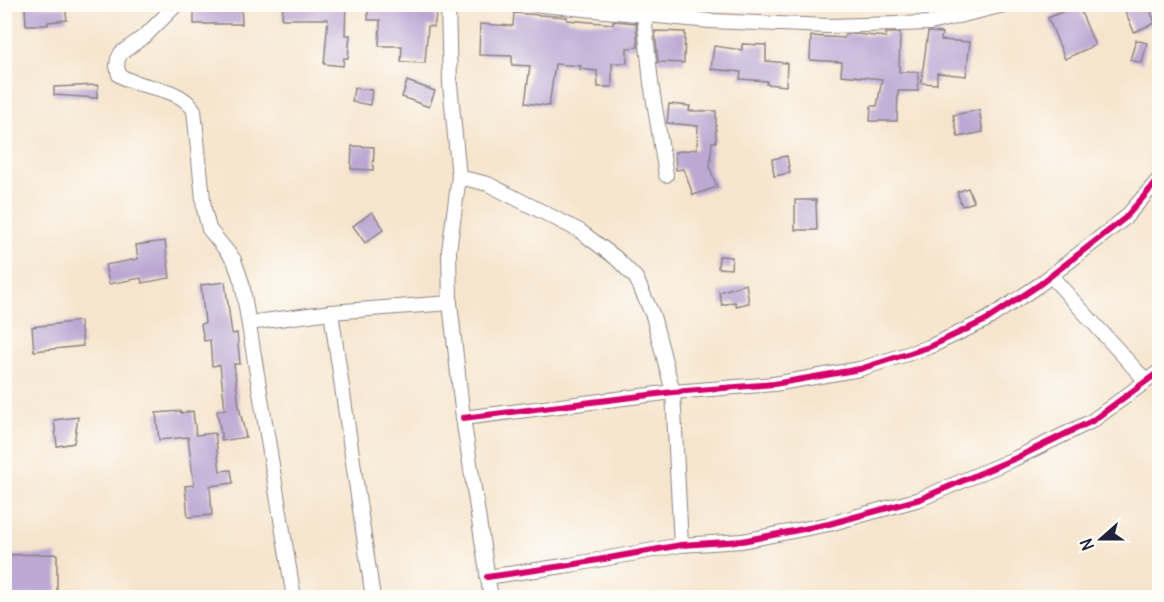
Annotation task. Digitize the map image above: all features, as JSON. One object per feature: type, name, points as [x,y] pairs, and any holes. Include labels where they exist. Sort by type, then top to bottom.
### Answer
[{"type":"street","points":[[177,4],[146,35],[121,53],[117,66],[119,75],[128,81],[175,93],[188,102],[194,110],[204,209],[209,229],[234,260],[239,271],[294,597]]},
{"type":"street","points":[[448,4],[450,84],[459,177],[449,251],[450,303],[463,418],[491,597]]},
{"type":"street","points":[[532,4],[644,15],[680,11],[828,26],[930,23],[967,10],[1008,4]]},
{"type":"street","points":[[644,15],[651,83],[666,175]]},
{"type":"street","points":[[459,177],[489,184],[580,231],[616,258],[636,278],[653,316],[673,392],[681,545]]},
{"type":"street","points":[[463,418],[673,392],[774,384],[860,369],[929,346],[986,321],[1051,276],[1125,218],[1160,178]]},
{"type":"street","points":[[1051,276],[1146,381]]},
{"type":"street","points":[[249,323],[331,312],[450,303]]},
{"type":"street","points":[[331,312],[373,597]]},
{"type":"street","points":[[487,577],[681,545],[742,541],[830,524],[920,499],[1016,458],[1092,421],[1160,371]]},
{"type":"building","points":[[194,4],[241,4],[242,24],[194,24]]},
{"type":"building","points":[[283,4],[346,4],[345,35],[350,35],[348,58],[344,58],[343,66],[324,64],[328,19],[282,19]]},
{"type":"building","points":[[368,4],[438,4],[434,27],[428,26],[425,63],[401,62],[402,46],[379,46],[380,20],[368,20]]},
{"type":"building","points":[[1136,4],[1148,4],[1155,23],[1134,32],[1124,9]]},
{"type":"building","points":[[1078,5],[1095,45],[1065,59],[1048,18]]},
{"type":"building","points":[[25,6],[65,7],[67,20],[48,22],[48,25],[26,25]]},
{"type":"building","points":[[514,13],[567,17],[567,20],[613,24],[613,21],[636,23],[638,47],[627,48],[627,63],[612,63],[612,87],[598,87],[597,71],[580,69],[581,66],[555,64],[549,106],[525,103],[530,66],[512,65],[512,56],[479,55],[480,24],[513,26]]},
{"type":"building","points":[[655,31],[685,32],[684,63],[658,62]]},
{"type":"building","points":[[928,32],[942,33],[941,40],[970,42],[966,76],[937,73],[937,84],[921,83]]},
{"type":"building","points":[[886,33],[900,33],[899,72],[918,72],[918,91],[898,91],[897,121],[870,121],[871,106],[877,106],[882,79],[841,75],[842,62],[810,60],[811,36],[844,38],[845,35],[855,34],[886,37]]},
{"type":"building","points":[[1136,40],[1147,43],[1142,63],[1130,60]]},
{"type":"building","points":[[742,44],[766,45],[766,61],[787,63],[786,86],[766,84],[767,81],[740,79],[741,72],[711,69],[714,46],[742,50]]},
{"type":"building","points":[[407,81],[435,91],[429,107],[402,97]]},
{"type":"building","points":[[98,85],[97,98],[54,95],[54,87]]},
{"type":"building","points":[[354,88],[372,90],[370,105],[352,102]]},
{"type":"building","points":[[669,104],[690,106],[689,111],[716,111],[716,142],[712,142],[710,168],[717,187],[693,195],[684,169],[676,170],[675,152],[697,149],[698,126],[667,123]]},
{"type":"building","points":[[979,110],[983,132],[958,137],[953,115]]},
{"type":"building","points":[[352,146],[374,147],[373,170],[351,169]]},
{"type":"building","points":[[787,156],[790,173],[774,176],[772,159]]},
{"type":"building","points":[[968,188],[974,202],[962,206],[957,192]]},
{"type":"building","points":[[795,200],[816,200],[817,230],[795,230]]},
{"type":"building","points":[[372,212],[384,229],[365,243],[353,226]]},
{"type":"building","points":[[165,241],[170,278],[142,283],[141,278],[109,284],[105,265],[138,259],[136,245]]},
{"type":"building","points":[[719,256],[732,257],[731,269],[718,268]]},
{"type":"building","points":[[225,282],[232,334],[237,333],[240,364],[234,364],[239,407],[246,437],[222,441],[217,411],[225,409],[220,365],[212,366],[210,340],[204,341],[201,324],[205,323],[201,285]]},
{"type":"building","points":[[746,284],[749,303],[736,306],[735,302],[722,305],[719,292]]},
{"type":"building","points":[[80,321],[83,346],[34,351],[32,327]]},
{"type":"building","points":[[181,411],[181,413],[193,411],[196,435],[215,433],[220,471],[231,470],[233,483],[210,486],[212,515],[188,517],[185,486],[194,485],[188,437],[159,440],[156,413]]},
{"type":"building","points":[[78,417],[74,443],[57,446],[54,420]]},
{"type":"building","points":[[57,554],[57,597],[4,597],[4,555]]},
{"type":"cycle path","points":[[463,418],[673,392],[774,384],[860,369],[929,347],[986,320],[1039,285],[1125,218],[1160,178]]},
{"type":"cycle path","points":[[487,577],[681,545],[742,541],[829,524],[920,499],[1016,458],[1092,421],[1160,371]]}]
